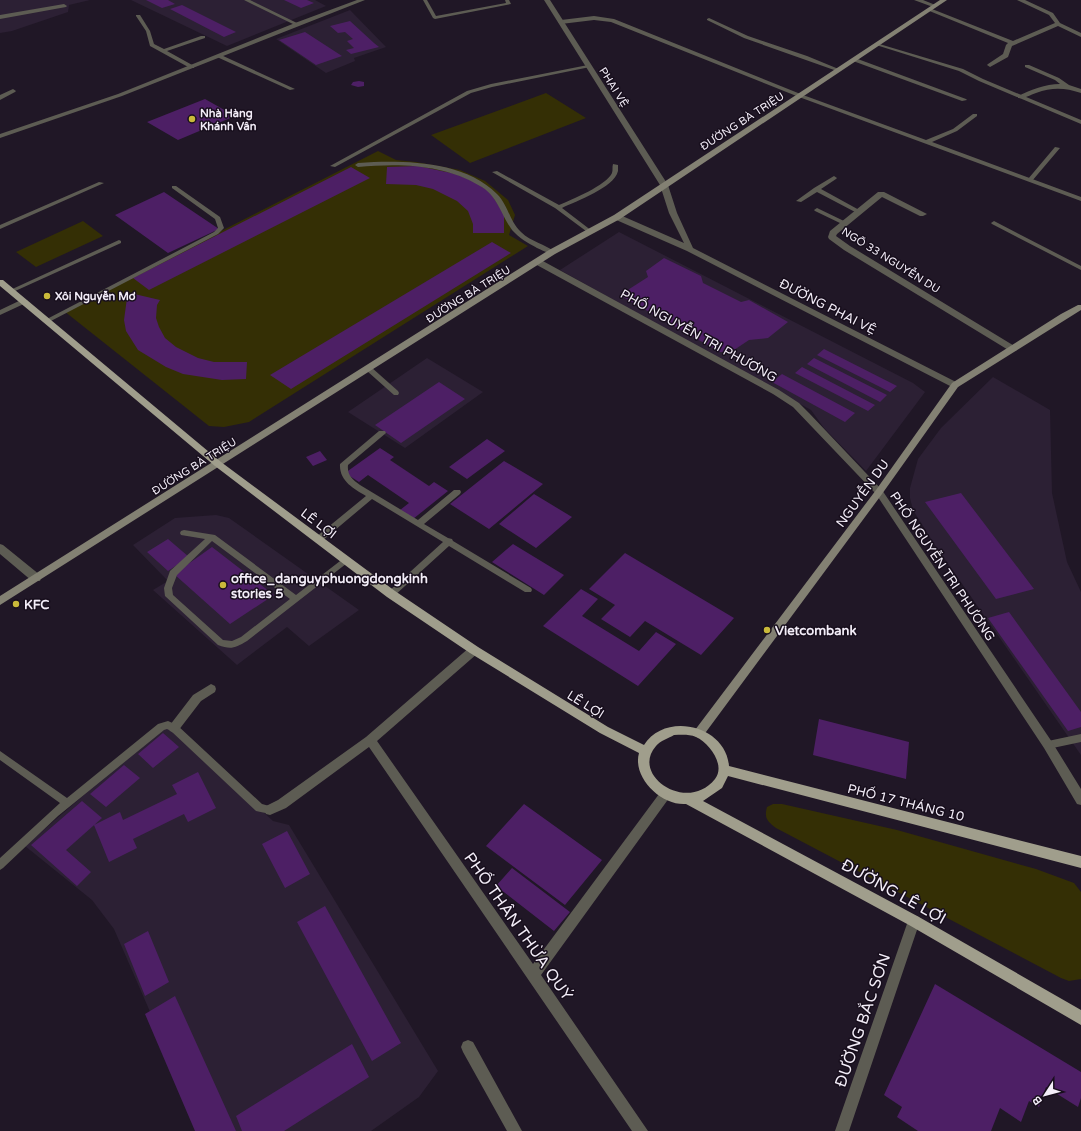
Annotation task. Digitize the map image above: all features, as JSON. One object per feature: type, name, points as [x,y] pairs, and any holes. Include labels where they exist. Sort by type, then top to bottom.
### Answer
[{"type":"main road","name":"ĐƯỜNG BÀ TRIỆU","points":[[0,601],[552,252],[617,217],[944,0]]},
{"type":"main road","name":"LÊ LỢI","points":[[0,282],[218,464],[391,594],[474,650],[604,730],[645,751]]},
{"type":"main road","name":"NGUYỄN DU","points":[[699,733],[879,492],[955,386],[1064,316],[1081,307]]},
{"type":"main road","points":[[673,730],[686,730],[699,733],[713,743],[721,756],[724,770],[720,781],[713,790],[702,797],[688,799],[677,798],[666,794],[654,786],[646,775],[643,763],[645,751],[651,741],[661,734],[673,730]]},
{"type":"main road","name":"PHỐ 17 THÁNG 10","points":[[724,770],[1081,862]]},
{"type":"main road","name":"ĐƯỜNG LÊ LỢI","points":[[688,799],[914,921],[1081,1018]]},
{"type":"street","points":[[0,136],[120,95],[354,1],[362,0]]},
{"type":"street","name":"PHAI VỆ","points":[[547,0],[664,185]]},
{"type":"street","points":[[917,0],[1013,44]]},
{"type":"street","points":[[1020,0],[1051,14],[1058,24],[1081,35]]},
{"type":"street","points":[[0,17],[64,6]]},
{"type":"street","points":[[561,22],[594,18],[612,20],[801,96],[1081,199]]},
{"type":"street","points":[[990,65],[1007,55],[1010,50],[1009,45],[1058,24]]},
{"type":"street","points":[[219,56],[292,89]]},
{"type":"street","points":[[855,60],[964,100]]},
{"type":"street","points":[[1027,66],[1057,79],[1067,87]]},
{"type":"street","points":[[1020,97],[1053,85],[1081,91]]},
{"type":"street","points":[[0,98],[13,91]]},
{"type":"street","points":[[926,142],[955,130],[976,114]]},
{"type":"street","points":[[664,185],[673,214],[690,249]]},
{"type":"street","name":"NGÕ 33 NGUYỄN DU","points":[[923,214],[881,194],[844,223],[833,233],[832,237],[1012,349]]},
{"type":"street","name":"ĐƯỜNG PHAI VỆ","points":[[617,217],[690,249],[955,386]]},
{"type":"street","name":"PHỐ NGUYỄN TRI PHƯƠNG","points":[[538,262],[776,392],[796,405],[879,492],[1048,745],[1081,800]]},
{"type":"street","points":[[0,313],[24,302]]},
{"type":"street","points":[[0,548],[36,578]]},
{"type":"street","points":[[270,810],[282,804],[370,740],[474,650]]},
{"type":"street","points":[[174,728],[197,698],[211,688]]},
{"type":"street","name":"PHỐ THÂN THỪA QUÝ","points":[[370,740],[641,1131]]},
{"type":"street","points":[[533,975],[666,794]]},
{"type":"street","name":"ĐƯỜNG BẮC SƠN","points":[[842,1131],[914,921]]},
{"type":"street","points":[[468,1047],[514,1131]]},
{"type":"lane","points":[[246,0],[297,24]]},
{"type":"lane","points":[[425,0],[435,18],[509,4],[507,0]]},
{"type":"lane","points":[[138,16],[148,31],[152,45],[192,67]]},
{"type":"lane","points":[[709,19],[746,37],[805,56],[839,70]]},
{"type":"lane","points":[[164,51],[203,37]]},
{"type":"lane","points":[[878,44],[961,70],[1020,97],[1081,122]]},
{"type":"lane","points":[[333,166],[469,92],[588,66]]},
{"type":"lane","points":[[1030,180],[1057,148]]},
{"type":"lane","points":[[358,165],[389,163],[424,166],[446,169],[473,179],[496,195],[506,210],[513,227],[520,235],[552,252]]},
{"type":"lane","points":[[559,207],[579,198],[608,181],[615,172],[615,166]]},
{"type":"lane","points":[[495,172],[575,217],[590,232]]},
{"type":"lane","points":[[799,201],[834,178]]},
{"type":"lane","points":[[0,227],[100,183]]},
{"type":"lane","points":[[47,321],[216,233],[221,228],[218,218],[174,187]]},
{"type":"lane","points":[[816,189],[858,212]]},
{"type":"lane","points":[[817,210],[844,223]]},
{"type":"lane","points":[[994,223],[1081,268]]},
{"type":"lane","points":[[11,291],[119,242]]},
{"type":"lane","points":[[369,369],[396,393]]},
{"type":"lane","points":[[382,433],[344,464],[343,470],[348,480],[371,496],[449,541],[528,590]]},
{"type":"lane","points":[[419,524],[457,492]]},
{"type":"lane","points":[[319,539],[371,496]]},
{"type":"lane","points":[[184,533],[212,537],[296,599]]},
{"type":"lane","points":[[212,537],[173,573],[168,588],[169,596],[221,643],[232,645],[244,639],[347,560]]},
{"type":"lane","points":[[391,594],[449,541]]},
{"type":"lane","points":[[0,865],[67,803],[161,727],[168,725],[174,728],[259,808],[270,810]]},
{"type":"lane","points":[[1048,745],[1081,738]]},
{"type":"lane","points":[[0,755],[67,803]]},
{"type":"shaded area","points":[[0,0],[90,0],[69,5],[68,12],[12,31],[0,33]]},
{"type":"shaded area","points":[[131,0],[315,0],[326,6],[227,46]]},
{"type":"shaded area","points":[[350,10],[386,47],[354,58],[355,61],[326,73],[276,39]]},
{"type":"shaded area","points":[[546,93],[586,118],[470,163],[431,135]]},
{"type":"shaded area","points":[[378,151],[396,160],[460,170],[485,181],[508,200],[515,215],[509,235],[528,246],[249,422],[224,427],[209,426],[64,311]]},
{"type":"shaded area","points":[[83,221],[103,236],[36,267],[16,252]]},
{"type":"shaded area","points":[[619,232],[913,383],[925,392],[866,471],[824,428],[811,410],[560,270]]},
{"type":"shaded area","points":[[427,358],[483,392],[405,448],[348,412]]},
{"type":"shaded area","points":[[993,377],[1050,410],[1052,493],[1067,562],[1081,592],[1081,755],[933,542],[913,510],[910,498],[910,488],[918,459],[941,428]]},
{"type":"shaded area","points":[[216,515],[229,518],[359,610],[309,646],[287,627],[237,665],[153,590],[168,581],[133,545],[175,518]]},
{"type":"shaded area","points":[[167,723],[273,821],[289,825],[438,1071],[419,1097],[371,1131],[202,1131],[114,929],[92,900],[25,846]]},
{"type":"shaded area","points":[[773,804],[782,804],[897,830],[1036,869],[1074,883],[1081,892],[1081,979],[1069,981],[1061,978],[776,828],[768,821],[766,817],[767,807]]},
{"type":"building","points":[[146,0],[168,0],[175,4],[162,8]]},
{"type":"building","points":[[284,0],[307,0],[314,3],[301,8]]},
{"type":"building","points":[[182,5],[236,32],[224,37],[170,9]]},
{"type":"building","points":[[350,21],[379,47],[351,54],[346,50],[354,48],[347,41],[353,39],[345,32],[338,33],[330,26]]},
{"type":"building","points":[[305,32],[342,56],[316,65],[279,40]]},
{"type":"building","points":[[353,82],[364,82],[364,86],[358,87],[351,85]]},
{"type":"building","name":"Nhà Hàng Khánh Vân","points":[[205,99],[235,116],[178,140],[147,122]]},
{"type":"building","points":[[418,166],[456,174],[475,182],[490,192],[504,214],[504,233],[473,233],[473,224],[468,211],[457,201],[433,189],[416,185],[386,184],[387,167]]},
{"type":"building","points":[[351,167],[370,178],[149,290],[133,278]]},
{"type":"building","points":[[164,192],[219,229],[168,253],[115,215]]},
{"type":"building","points":[[492,242],[511,253],[291,389],[270,375]]},
{"type":"building","points":[[664,258],[701,276],[703,283],[741,302],[749,300],[788,322],[768,338],[749,340],[731,352],[720,352],[623,297],[623,293],[648,277],[646,271]]},
{"type":"building","points":[[130,293],[160,300],[157,305],[156,318],[159,327],[165,338],[176,347],[198,358],[214,362],[247,362],[246,379],[222,380],[183,374],[166,367],[138,350],[126,331],[124,320],[127,298]]},
{"type":"building","points":[[824,349],[897,386],[890,392],[817,355]]},
{"type":"building","points":[[814,358],[887,395],[880,402],[807,364]]},
{"type":"building","points":[[802,367],[875,405],[868,411],[795,373]]},
{"type":"building","points":[[782,374],[855,413],[845,422],[772,382]]},
{"type":"building","points":[[439,382],[465,399],[401,443],[375,425]]},
{"type":"building","points":[[487,439],[505,451],[467,479],[449,467]]},
{"type":"building","points":[[380,448],[394,457],[390,460],[429,486],[434,482],[448,491],[413,519],[400,510],[409,503],[368,475],[359,482],[345,473]]},
{"type":"building","points":[[320,451],[327,460],[313,466],[306,457]]},
{"type":"building","points":[[504,461],[543,484],[489,529],[450,504]]},
{"type":"building","points":[[961,493],[1034,589],[996,599],[925,502]]},
{"type":"building","points":[[534,494],[572,517],[536,548],[499,524]]},
{"type":"building","points":[[168,539],[189,557],[168,571],[147,552]]},
{"type":"building","points":[[513,544],[564,575],[544,595],[492,562]]},
{"type":"building","name":"office_danguyphuongdongkinh stories 5","points":[[212,547],[274,595],[230,624],[174,574]]},
{"type":"building","points":[[625,553],[734,618],[701,655],[645,621],[630,637],[601,619],[615,605],[589,589]]},
{"type":"building","points":[[581,589],[598,599],[582,616],[639,651],[656,632],[676,644],[638,686],[543,626]]},
{"type":"building","points":[[1009,612],[1081,712],[1081,727],[1068,731],[988,618]]},
{"type":"building","points":[[819,719],[909,742],[906,779],[813,755]]},
{"type":"building","points":[[163,733],[179,747],[153,768],[138,754]]},
{"type":"building","points":[[124,765],[140,778],[106,807],[90,794]]},
{"type":"building","points":[[198,772],[216,808],[188,822],[184,814],[133,839],[137,848],[109,862],[94,825],[120,812],[123,820],[177,794],[172,785]]},
{"type":"building","points":[[82,801],[102,818],[66,850],[91,872],[77,886],[31,845]]},
{"type":"building","points":[[524,804],[602,860],[565,905],[486,846]]},
{"type":"building","points":[[287,831],[310,874],[285,888],[262,844]]},
{"type":"building","points":[[512,868],[570,912],[554,931],[496,886]]},
{"type":"building","points":[[325,906],[401,1043],[372,1061],[297,922]]},
{"type":"building","points":[[148,931],[169,982],[145,996],[124,944]]},
{"type":"building","points":[[935,984],[1081,1072],[1081,1098],[1078,1107],[1046,1087],[1039,1107],[1029,1101],[1021,1122],[1000,1108],[991,1131],[918,1131],[897,1117],[902,1107],[884,1095]]},
{"type":"building","points":[[175,996],[236,1131],[195,1131],[145,1014]]},
{"type":"building","points":[[352,1044],[369,1077],[284,1131],[242,1131],[236,1116]]},
{"type":"place","name":"Nhà Hàng Khánh Vân","points":[[192,119]]},
{"type":"place","name":"Xôi Nguyễn Mơ","points":[[47,296]]},
{"type":"place","name":"office_danguyphuongdongkinh stories 5","points":[[223,585]]},
{"type":"place","name":"KFC","points":[[16,604]]},
{"type":"place","name":"Vietcombank","points":[[767,630]]}]
